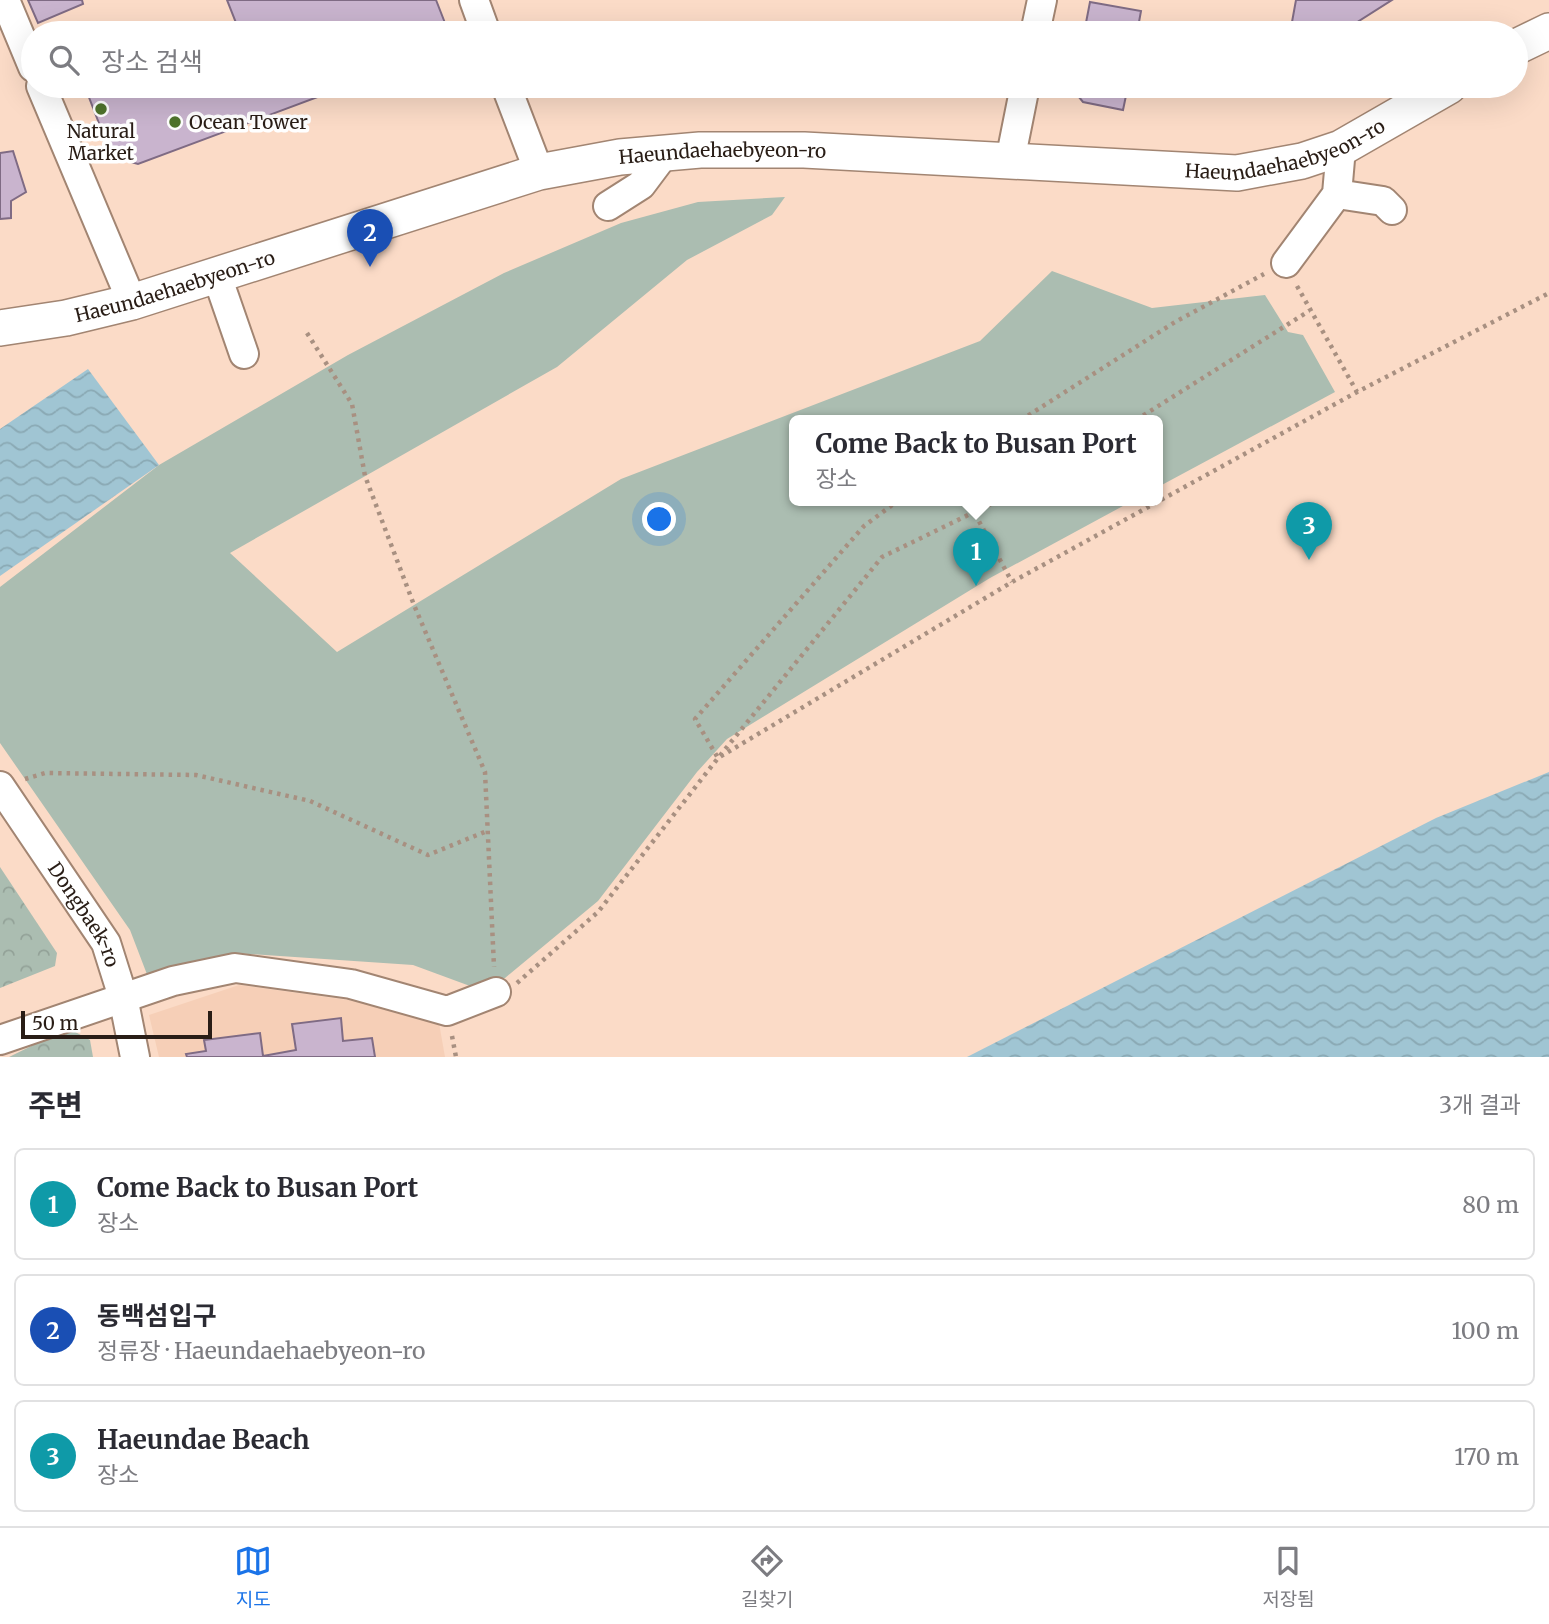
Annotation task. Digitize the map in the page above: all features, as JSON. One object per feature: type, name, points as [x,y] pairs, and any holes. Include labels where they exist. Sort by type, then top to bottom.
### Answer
[{"type":"main road","points":[[1528,41],[1549,31]]},
{"type":"main road","name":"Haeundaehaebyeon-ro","points":[[0,328],[66,318],[132,302],[539,172],[620,157],[700,150],[804,150],[1237,173],[1302,162],[1341,148],[1428,98]]},
{"type":"street","points":[[5,0],[21,38]]},
{"type":"street","points":[[474,0],[482,21]]},
{"type":"street","points":[[1038,21],[1042,0]]},
{"type":"street","points":[[46,98],[132,302]]},
{"type":"street","points":[[511,98],[539,172]]},
{"type":"street","points":[[1010,162],[1023,98]]},
{"type":"street","points":[[1286,262],[1337,194],[1341,148]]},
{"type":"street","points":[[608,206],[641,185],[664,153]]},
{"type":"street","points":[[1337,194],[1383,201],[1392,210]]},
{"type":"street","points":[[217,276],[244,354]]},
{"type":"street","name":"Dongbaek-ro","points":[[0,786],[106,943],[123,997],[135,1057]]},
{"type":"street","points":[[0,1040],[173,981],[234,968],[351,984],[447,1011],[496,992]]},
{"type":"path","points":[[1029,415],[1175,321],[1286,262],[1308,311],[1357,392]]},
{"type":"path","points":[[1163,499],[1357,392],[1549,293]]},
{"type":"path","points":[[1144,415],[1308,311]]},
{"type":"path","points":[[307,333],[352,404],[365,476],[414,605],[485,772],[496,992],[518,983],[598,912],[718,758],[882,557],[989,506]]},
{"type":"path","points":[[718,758],[695,719],[864,526],[891,506]]},
{"type":"path","points":[[718,758],[1012,582],[1150,506]]},
{"type":"path","points":[[975,514],[1012,582]]},
{"type":"path","points":[[0,786],[45,773],[196,775],[310,801],[428,855],[487,831]]},
{"type":"shaded area","points":[[239,985],[355,1001],[439,1023],[445,1057],[159,1057],[149,1015]]},
{"type":"green space","points":[[785,197],[772,215],[687,260],[557,367],[230,553],[337,652],[621,479],[980,341],[1052,271],[1152,308],[1265,295],[1288,332],[1303,335],[1335,392],[1163,484],[1163,415],[789,415],[789,506],[1123,506],[990,578],[727,739],[697,772],[598,901],[505,978],[470,986],[413,965],[234,953],[148,977],[130,930],[0,743],[0,587],[159,465],[348,355],[504,273],[621,223],[698,202]]},
{"type":"green space","points":[[0,867],[57,953],[55,966],[0,988]]},
{"type":"green space","points":[[68,1028],[90,1040],[93,1057],[9,1057]]},
{"type":"water","points":[[88,369],[159,465],[0,576],[0,429]]},
{"type":"water","points":[[1549,772],[1549,1057],[967,1057],[1436,818]]},
{"type":"building","points":[[28,0],[82,0],[83,4],[37,21]]},
{"type":"building","points":[[227,0],[436,0],[444,21],[235,21]]},
{"type":"building","points":[[1296,0],[1392,0],[1359,21],[1292,21]]},
{"type":"building","points":[[1090,2],[1141,11],[1139,21],[1086,21]]},
{"type":"building","name":"Ocean Tower","points":[[89,98],[315,98],[138,164],[112,157]]},
{"type":"building","points":[[1080,98],[1126,98],[1123,110],[1083,102]]},
{"type":"building","points":[[13,151],[26,192],[11,201],[11,218],[0,219],[0,153]]},
{"type":"building","points":[[341,1018],[343,1041],[372,1038],[375,1057],[187,1057],[186,1054],[206,1051],[204,1040],[260,1033],[263,1056],[296,1050],[292,1024]]},
{"type":"place","name":"Natural Market","points":[[101,109]]},
{"type":"place","name":"Ocean Tower","points":[[175,122]]},
{"type":"place","name":"동백섬입구","points":[[370,267]]},
{"type":"place","name":"Haeundae Beach","points":[[1309,560]]},
{"type":"place","name":"Come Back to Busan Port","points":[[976,586]]}]
